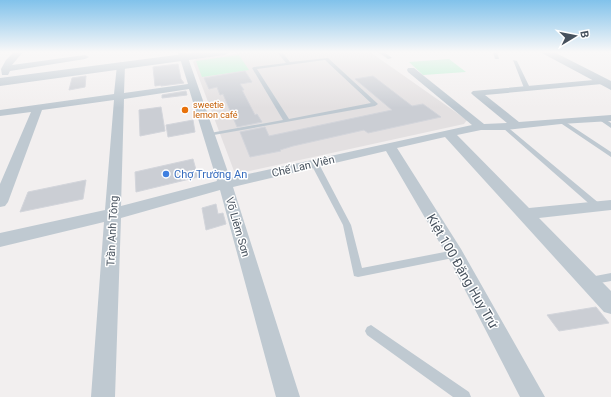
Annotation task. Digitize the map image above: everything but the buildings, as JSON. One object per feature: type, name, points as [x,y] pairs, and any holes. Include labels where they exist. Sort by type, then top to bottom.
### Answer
[{"type":"street","points":[[4,71],[1,81],[84,71]]},
{"type":"street","name":"Trần Anh Tông","points":[[103,397],[121,71]]},
{"type":"street","name":"Võ Liêm Sơn","points":[[187,71],[210,135],[288,397]]},
{"type":"street","points":[[412,71],[481,127]]},
{"type":"street","points":[[580,71],[606,84]]},
{"type":"street","points":[[511,127],[476,93],[527,88],[606,84]]},
{"type":"street","points":[[0,113],[192,86]]},
{"type":"street","points":[[0,202],[38,108]]},
{"type":"street","name":"Chế Lan Viên","points":[[0,240],[113,214],[225,184],[448,133],[481,127],[511,127],[560,121],[607,121]]},
{"type":"street","points":[[448,133],[611,305]]},
{"type":"street","name":"Kiệt 100 Đặng Huy Trứ","points":[[390,147],[455,254],[533,397]]},
{"type":"street","points":[[525,214],[604,205]]},
{"type":"lane","points":[[256,71],[287,120]]},
{"type":"lane","points":[[210,135],[375,104],[339,71]]},
{"type":"lane","points":[[519,71],[527,88]]},
{"type":"lane","points":[[560,121],[611,155]]},
{"type":"lane","points":[[511,127],[604,205]]},
{"type":"lane","points":[[315,164],[347,225],[358,273],[455,254]]},
{"type":"lane","points":[[588,281],[611,277]]},
{"type":"lane","points":[[372,331],[464,397]]},
{"type":"shaded area","points":[[196,71],[396,71],[467,120],[464,124],[245,172],[234,171]]},
{"type":"green space","points":[[200,71],[245,71],[202,77]]},
{"type":"green space","points":[[418,71],[464,71],[466,72],[423,75]]},
{"type":"place","name":"sweetie lemon café","points":[[185,110]]},
{"type":"place","name":"Chợ Trường An","points":[[166,174]]}]
